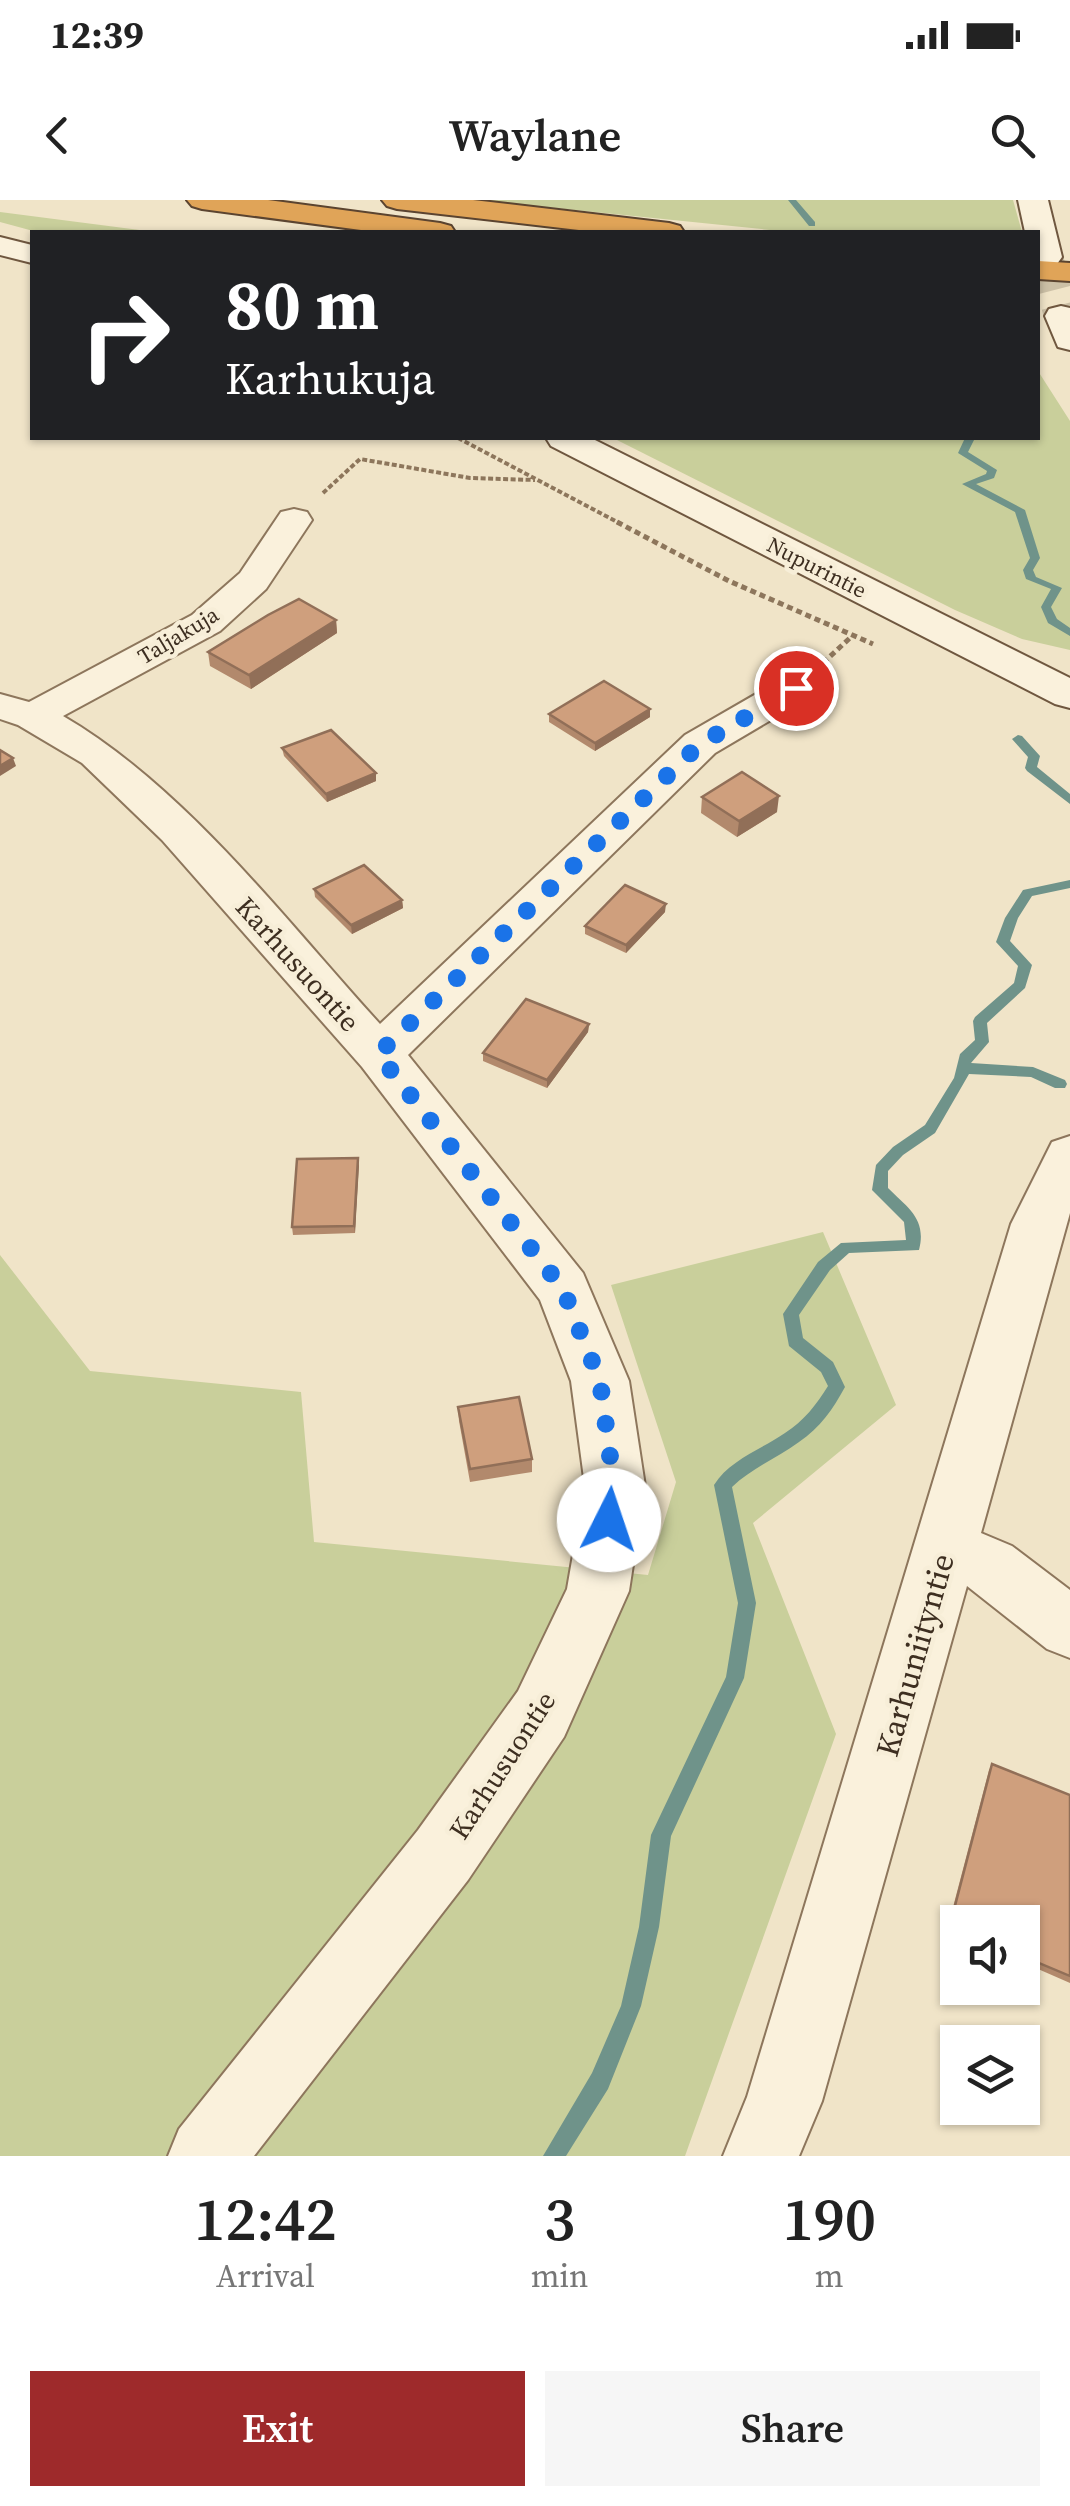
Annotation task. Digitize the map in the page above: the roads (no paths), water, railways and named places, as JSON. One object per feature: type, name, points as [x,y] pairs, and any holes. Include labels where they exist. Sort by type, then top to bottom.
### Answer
[{"type":"highway","points":[[202,200],[425,230]]},
{"type":"highway","points":[[396,200],[652,230]]},
{"type":"main road","points":[[1033,200],[1051,266]]},
{"type":"main road","points":[[0,246],[30,254]]},
{"type":"main road","name":"Nupurintie","points":[[568,440],[1070,695]]},
{"type":"street","name":"Taljakuja","points":[[16,711],[206,623],[253,581],[294,520]]},
{"type":"street","points":[[378,1054],[700,744],[796,688]]},
{"type":"street","name":"Karhusuontie","points":[[16,711],[97,754],[178,830],[378,1054],[563,1289],[600,1381],[614,1486],[598,1590],[541,1714],[443,1855],[206,2156]]},
{"type":"street","name":"Karhuniityntie","points":[[762,2156],[784,2101],[1038,1224],[1070,1156]]},
{"type":"street","points":[[947,1547],[990,1566],[1034,1596],[1070,1628]]},
{"type":"waterway","points":[[792,200],[812,224]]},
{"type":"waterway","points":[[969,440],[963,453],[992,470],[990,476],[967,484],[1020,510],[1035,558],[1028,570],[1031,579],[1057,588],[1046,607],[1052,621],[1070,633]]},
{"type":"waterway","points":[[1018,739],[1034,756],[1031,768],[1070,800]]},
{"type":"waterway","points":[[963,1068],[965,1058],[982,1042],[980,1021],[1020,985],[1025,965],[1003,942],[1012,918],[1028,893],[1070,884]]},
{"type":"waterway","points":[[554,2156],[600,2081],[631,2006],[649,1927],[661,1835],[735,1678],[747,1603],[723,1485],[804,1430],[837,1387],[827,1367],[795,1341],[791,1314],[824,1266],[846,1247],[914,1246],[911,1220],[880,1190],[881,1169],[898,1151],[930,1129],[963,1068]]},
{"type":"waterway","points":[[963,1068],[1033,1072],[1060,1084]]},
{"type":"tunnel","points":[[1046,257],[1061,316]]}]
